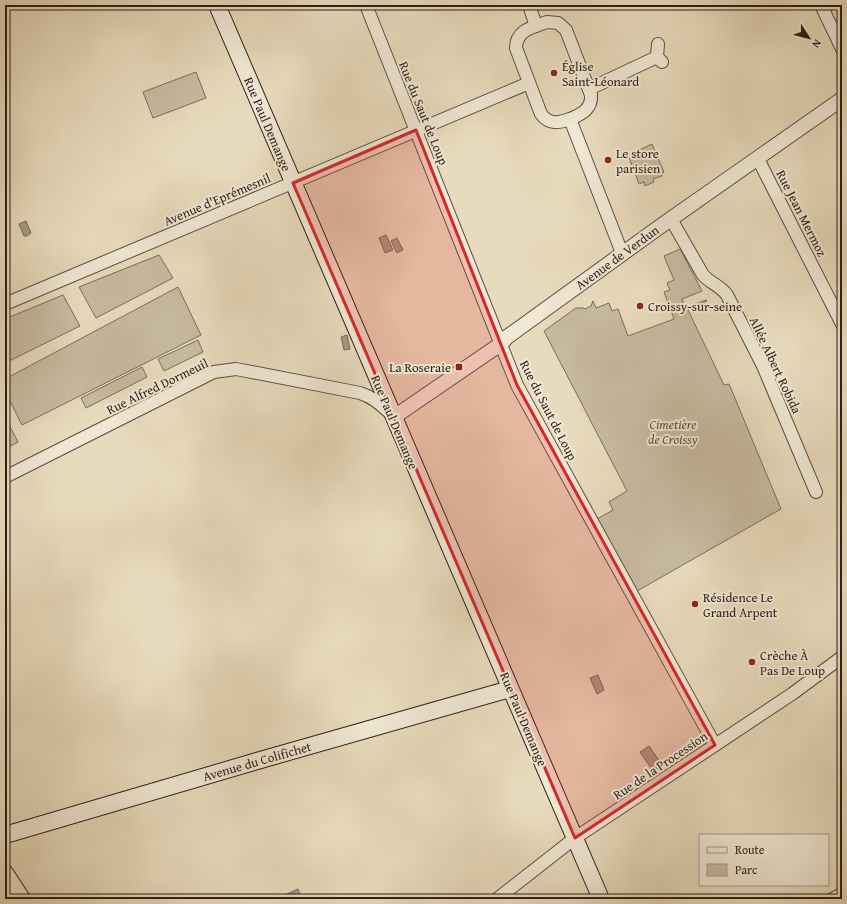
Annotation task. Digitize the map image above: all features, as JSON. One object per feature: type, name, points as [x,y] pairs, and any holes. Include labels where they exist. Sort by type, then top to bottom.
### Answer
[{"type":"main road","name":"Rue Paul Demange","points":[[216,5],[601,899]]},
{"type":"main road","name":"Avenue du Colifichet","points":[[5,835],[510,689]]},
{"type":"main road","points":[[5,872],[22,899]]},
{"type":"street","name":"Rue du Saut de Loup","points":[[366,5],[517,385],[715,745]]},
{"type":"street","points":[[528,5],[536,26]]},
{"type":"street","points":[[821,5],[842,49]]},
{"type":"street","points":[[550,22],[558,23],[564,27],[568,33],[589,89],[591,101],[588,109],[570,119],[558,122],[550,121],[545,118],[540,111],[529,83],[516,44],[522,32],[536,26],[550,22]]},
{"type":"street","points":[[589,89],[660,60],[658,44]]},
{"type":"street","name":"Avenue d'Eprémesnil","points":[[5,304],[529,83]]},
{"type":"street","name":"Avenue de Verdun","points":[[394,418],[501,344],[507,336],[622,253],[842,99]]},
{"type":"street","points":[[570,119],[622,253]]},
{"type":"street","name":"Rue Jean Mermoz","points":[[758,159],[842,324]]},
{"type":"street","name":"Allée Albert Robida","points":[[671,219],[703,275],[708,281],[724,291],[727,295],[762,366],[816,492]]},
{"type":"street","name":"Rue Alfred Dormeuil","points":[[5,477],[214,372],[225,370],[236,369],[360,393],[380,403],[394,418]]},
{"type":"street","name":"Rue de la Procession","points":[[497,899],[575,838],[792,694],[842,657]]},
{"type":"street","points":[[832,899],[842,894]]},
{"type":"highlighted area","points":[[416,130],[517,385],[715,745],[575,838],[293,183]]},
{"type":"green space","points":[[196,72],[206,98],[153,118],[143,92]]},
{"type":"green space","points":[[652,144],[664,172],[661,174],[662,176],[653,179],[654,182],[645,186],[644,182],[639,184],[628,155]]},
{"type":"green space","name":"Cimetière de Croissy","points":[[680,249],[702,291],[682,299],[685,308],[706,300],[707,301],[688,310],[724,385],[729,384],[781,509],[637,591],[597,519],[613,510],[609,502],[627,491],[544,331],[576,308],[585,309],[591,306],[593,301],[596,308],[609,303],[612,311],[618,309],[628,336],[674,319],[664,292],[670,290],[667,283],[674,280],[664,256]]},
{"type":"green space","points":[[159,255],[173,278],[96,318],[79,287]]},
{"type":"green space","points":[[178,287],[201,335],[22,425],[5,391],[5,379]]},
{"type":"green space","points":[[63,295],[80,326],[5,363],[5,319]]},
{"type":"green space","points":[[198,340],[203,352],[164,371],[158,359]]},
{"type":"green space","points":[[142,367],[147,377],[86,408],[81,398]]},
{"type":"green space","points":[[5,417],[18,442],[5,449]]},
{"type":"shaded area","points":[[26,221],[31,233],[24,236],[19,224]]},
{"type":"shaded area","points":[[386,235],[393,250],[385,253],[379,238]]},
{"type":"shaded area","points":[[397,238],[403,250],[397,253],[391,241]]},
{"type":"shaded area","points":[[347,335],[350,349],[344,350],[341,337]]},
{"type":"shaded area","points":[[598,675],[604,690],[597,694],[590,678]]},
{"type":"shaded area","points":[[649,746],[662,765],[653,771],[640,752]]},
{"type":"shaded area","points":[[298,889],[302,899],[276,899]]},
{"type":"place","name":"Église Saint-Léonard","points":[[554,73]]},
{"type":"place","name":"Le store parisien","points":[[608,160]]},
{"type":"place","name":"Croissy-sur-seine","points":[[640,306]]},
{"type":"place","name":"La Roseraie","points":[[459,367]]},
{"type":"place","name":"Résidence Le Grand Arpent","points":[[695,604]]},
{"type":"place","name":"Crèche À Pas De Loup","points":[[752,662]]}]
